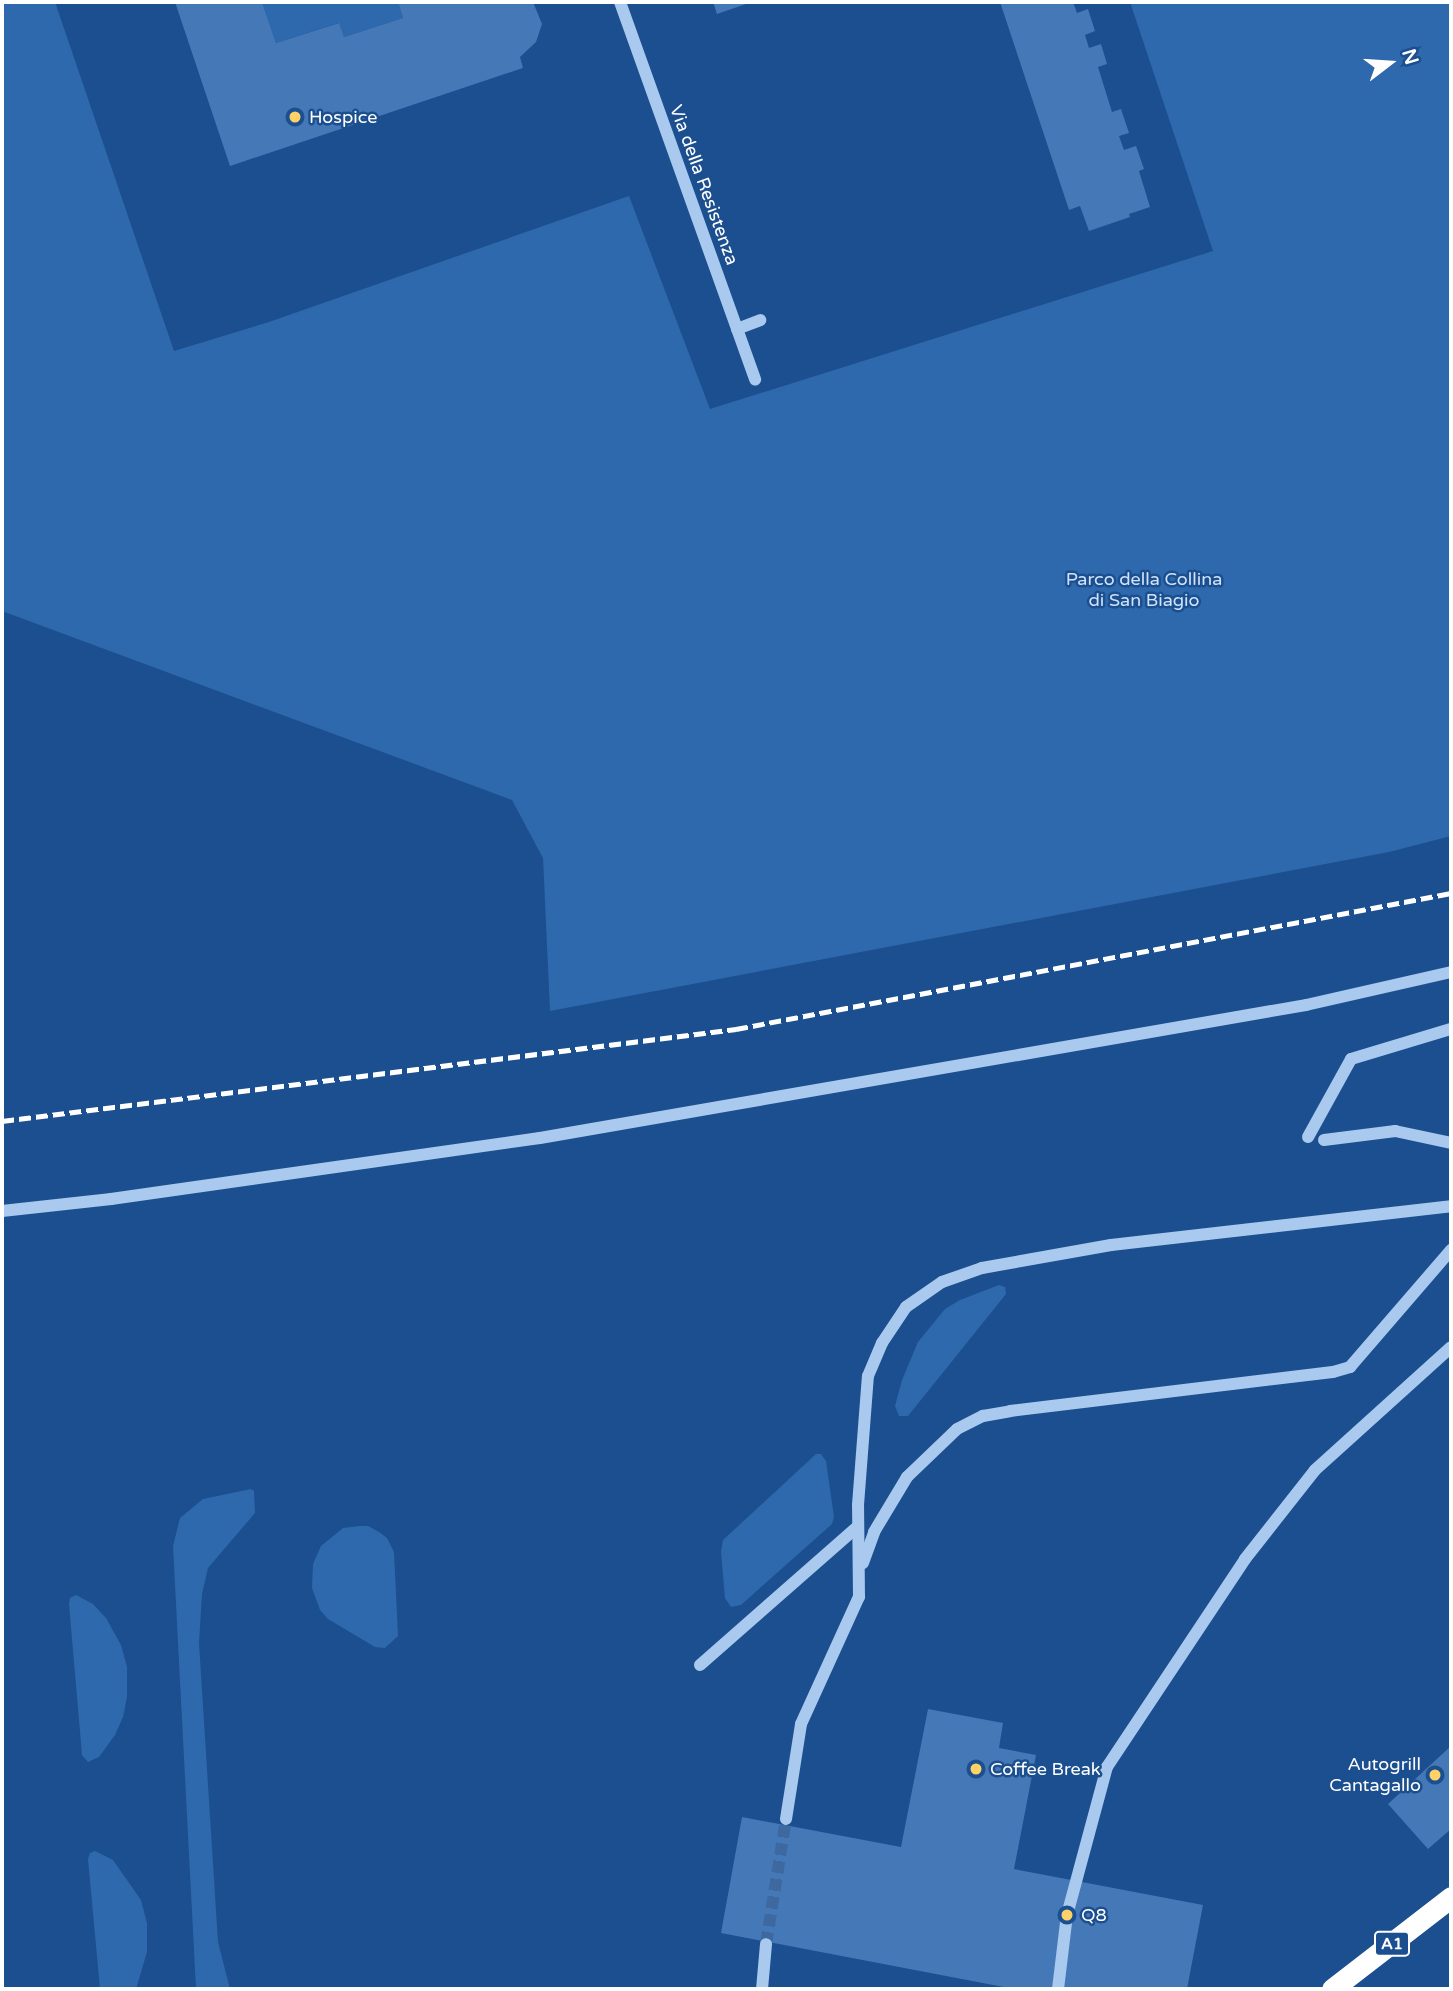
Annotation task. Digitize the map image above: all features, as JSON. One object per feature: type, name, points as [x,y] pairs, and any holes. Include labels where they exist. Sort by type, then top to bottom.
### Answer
[{"type":"highway","name":"A1","points":[[1332,1989],[1451,1897]]},
{"type":"street","name":"Via della Resistenza","points":[[620,2],[755,380]]},
{"type":"street","points":[[737,329],[760,320]]},
{"type":"street","points":[[2,1211],[111,1199],[540,1138],[1306,1005],[1451,972]]},
{"type":"street","points":[[1307,1137],[1351,1059],[1451,1029]]},
{"type":"street","points":[[1324,1140],[1395,1131],[1451,1143]]},
{"type":"street","points":[[786,1819],[802,1724],[859,1597],[858,1526],[868,1376],[882,1343],[906,1307],[942,1282],[982,1268],[1111,1245],[1451,1206]]},
{"type":"street","points":[[859,1577],[874,1532],[907,1476],[957,1429],[982,1416],[996,1413],[1333,1372],[1350,1367],[1451,1250]]},
{"type":"street","points":[[1058,1989],[1067,1914],[1107,1768],[1245,1559],[1315,1470],[1451,1347]]},
{"type":"street","points":[[700,1665],[858,1526]]},
{"type":"street","points":[[762,1989],[766,1944]]},
{"type":"green space","name":"Parco della Collina di San Biagio","points":[[2,2],[55,2],[174,351],[269,322],[629,196],[710,409],[1213,251],[1130,2],[1451,2],[1451,836],[1389,852],[550,1011],[543,858],[512,800],[2,611]]},
{"type":"green space","points":[[262,2],[398,2],[403,18],[344,37],[338,23],[276,43]]},
{"type":"green space","points":[[999,1285],[1005,1287],[1006,1294],[908,1416],[899,1416],[895,1406],[902,1380],[918,1342],[945,1309],[960,1300]]},
{"type":"green space","points":[[816,1454],[821,1454],[826,1461],[834,1517],[832,1524],[741,1605],[731,1607],[725,1598],[721,1552],[723,1540]]},
{"type":"green space","points":[[251,1489],[254,1491],[255,1513],[208,1568],[202,1594],[199,1643],[218,1942],[230,1989],[196,1989],[173,1546],[180,1518],[203,1499]]},
{"type":"green space","points":[[368,1526],[379,1532],[387,1538],[394,1552],[398,1636],[385,1648],[375,1647],[328,1619],[320,1610],[312,1588],[313,1564],[321,1546],[343,1528]]},
{"type":"green space","points":[[76,1595],[93,1604],[106,1618],[121,1645],[127,1667],[127,1697],[123,1717],[115,1735],[99,1757],[88,1762],[82,1755],[69,1604],[70,1598]]},
{"type":"green space","points":[[95,1851],[113,1860],[141,1900],[147,1923],[147,1952],[136,1989],[100,1989],[88,1859],[90,1853]]},
{"type":"building","name":"Hospice","points":[[175,2],[262,2],[276,43],[339,23],[344,37],[403,18],[398,2],[533,2],[542,24],[536,42],[520,57],[523,68],[230,166]]},
{"type":"building","points":[[713,2],[752,2],[717,14]]},
{"type":"building","points":[[1000,2],[1073,2],[1077,13],[1088,9],[1095,31],[1085,35],[1089,48],[1101,44],[1107,64],[1098,67],[1112,112],[1121,109],[1129,133],[1119,136],[1124,150],[1136,146],[1144,169],[1139,171],[1150,207],[1089,231],[1080,206],[1069,210]]},
{"type":"building","points":[[928,1709],[1003,1723],[999,1748],[1036,1755],[1014,1869],[1203,1905],[1187,1989],[1014,1989],[721,1933],[742,1817],[901,1847]]},
{"type":"building","name":"Autogrill Cantagallo","points":[[1451,1746],[1451,1829],[1428,1849],[1388,1804]]},
{"type":"tunnel","points":[[766,1944],[786,1819]]},
{"type":"railway","points":[[2,1121],[736,1029],[1451,893]]},
{"type":"place","name":"Hospice","points":[[295,117]]},
{"type":"place","name":"Coffee Break","points":[[976,1769]]},
{"type":"place","name":"Autogrill Cantagallo","points":[[1435,1775]]},
{"type":"place","name":"Q8","points":[[1067,1915]]}]
